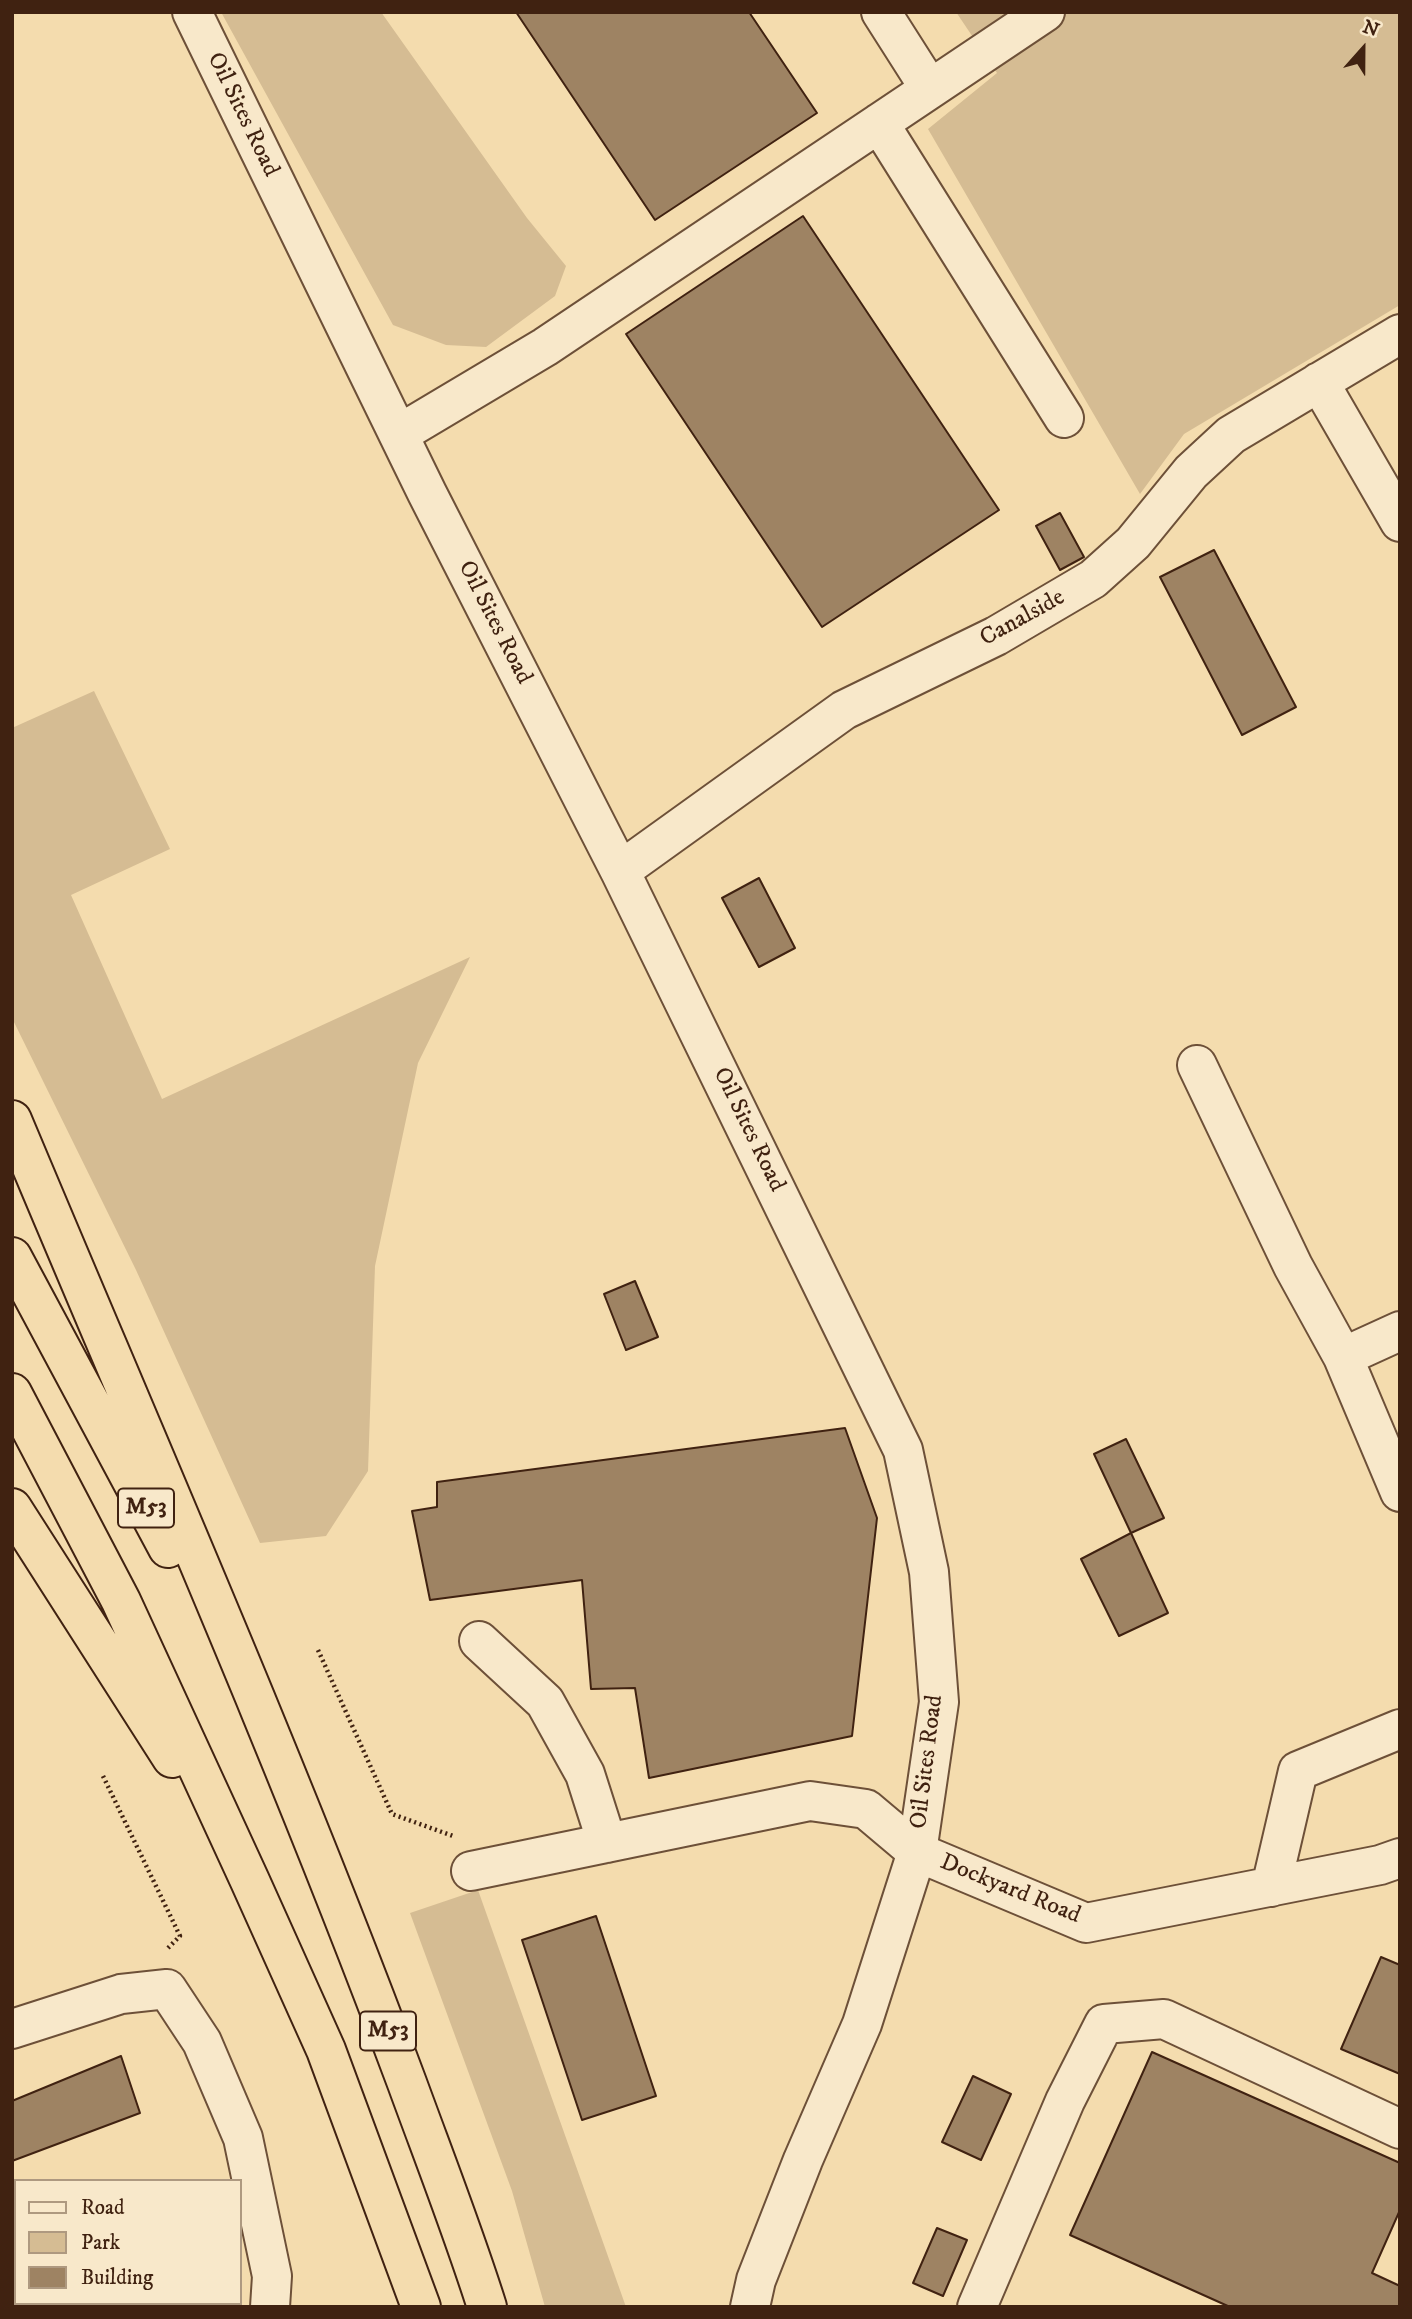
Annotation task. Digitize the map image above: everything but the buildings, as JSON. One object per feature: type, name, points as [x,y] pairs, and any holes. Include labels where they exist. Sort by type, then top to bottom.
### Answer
[{"type":"highway","points":[[12,1120],[280,1758]]},
{"type":"highway","name":"M53","points":[[12,1257],[280,1758],[362,1963],[487,2307]]},
{"type":"highway","name":"M53","points":[[12,1393],[121,1601],[326,2050],[421,2307]]},
{"type":"highway","points":[[12,1508],[250,1881]]},
{"type":"street","name":"Oil Sites Road","points":[[192,12],[399,434],[620,872],[903,1450],[929,1572],[939,1702],[917,1853],[862,2024],[803,2160],[756,2280],[750,2307]]},
{"type":"street","points":[[881,12],[930,89]]},
{"type":"street","points":[[399,434],[545,347],[1045,12]]},
{"type":"street","points":[[879,124],[1064,418]]},
{"type":"street","name":"Canalside","points":[[620,872],[844,710],[996,636],[1093,579],[1133,543],[1191,472],[1231,435],[1400,334]]},
{"type":"street","points":[[1319,382],[1400,522]]},
{"type":"street","points":[[1197,1065],[1293,1266],[1343,1357],[1400,1492]]},
{"type":"street","points":[[1343,1357],[1400,1331]]},
{"type":"street","points":[[478,1641],[545,1702],[585,1774],[607,1843]]},
{"type":"street","points":[[1271,1887],[1298,1771],[1400,1729]]},
{"type":"street","name":"Dockyard Road","points":[[488,1867],[810,1801],[866,1809],[917,1853],[1086,1923],[1380,1865],[1400,1857]]},
{"type":"street","points":[[12,2029],[121,1994],[167,1989],[202,2042],[243,2138],[250,2224],[272,2276],[271,2307]]},
{"type":"street","points":[[977,2307],[1065,2101],[1104,2024],[1164,2019],[1400,2129]]},
{"type":"path","points":[[318,1650],[392,1814],[477,1844],[488,1867]]},
{"type":"path","points":[[103,1776],[180,1936],[121,1994]]},
{"type":"green space","points":[[221,12],[381,12],[527,218],[566,266],[555,296],[486,347],[446,345],[393,325]]},
{"type":"green space","points":[[956,12],[1400,12],[1400,305],[1184,434],[1140,494],[928,129],[997,73]]},
{"type":"green space","points":[[94,691],[170,849],[71,895],[162,1099],[470,957],[418,1063],[375,1266],[368,1471],[326,1536],[260,1543],[136,1270],[12,1018],[12,728]]},
{"type":"green space","points":[[478,1890],[626,2307],[545,2307],[512,2191],[410,1913]]}]
